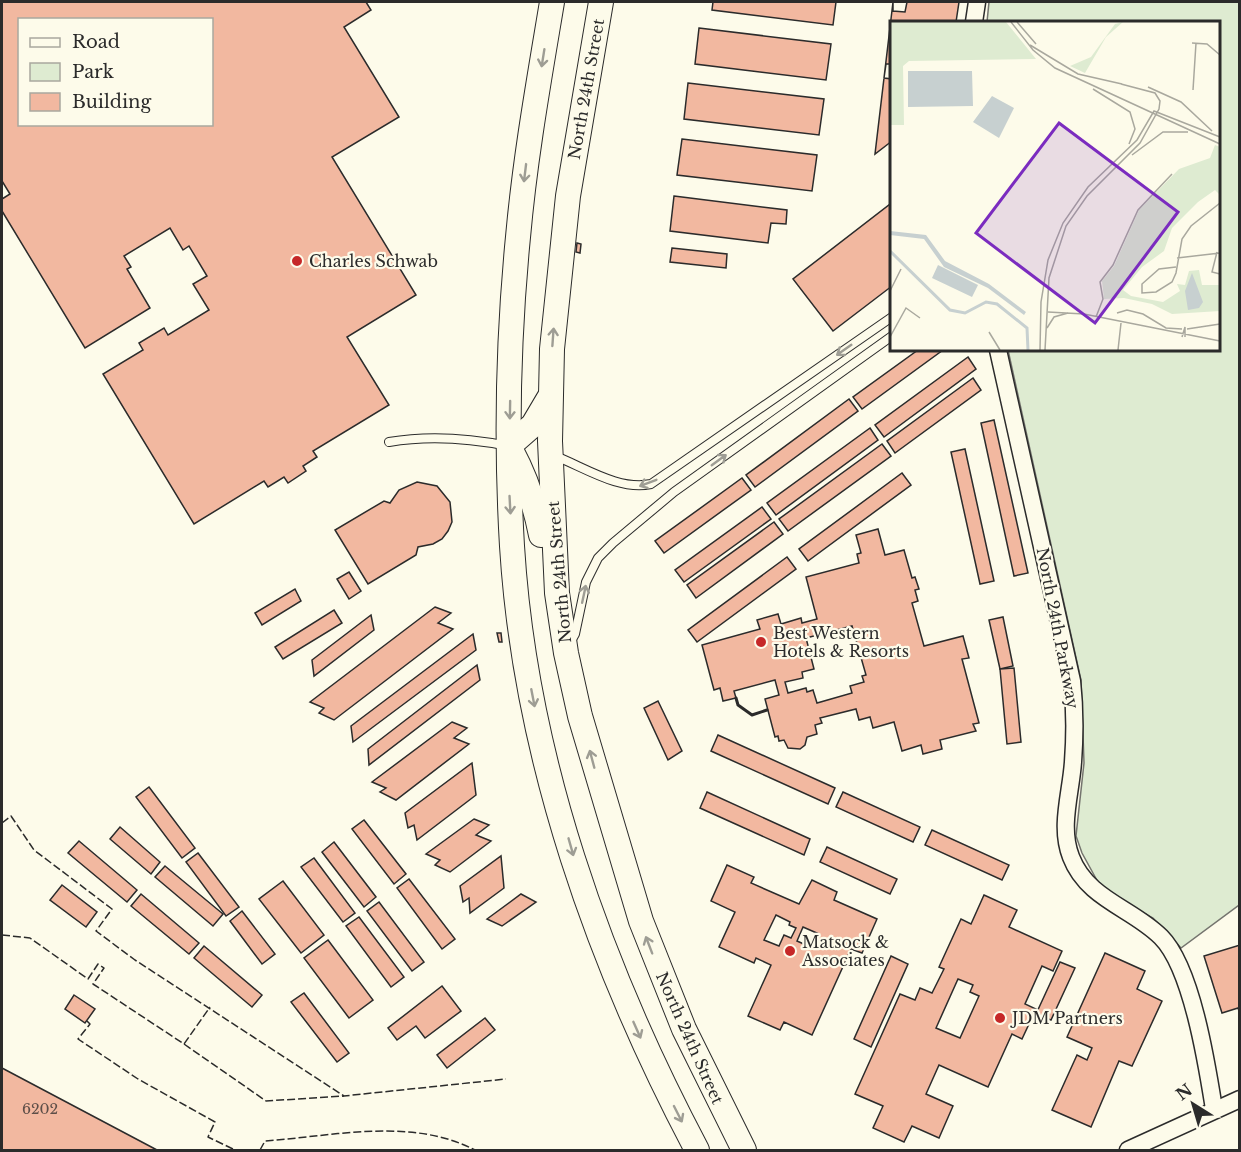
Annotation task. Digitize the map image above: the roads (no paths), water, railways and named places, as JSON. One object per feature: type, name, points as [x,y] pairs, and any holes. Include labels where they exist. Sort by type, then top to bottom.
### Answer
[{"type":"main road","points":[[552,2],[527,158],[513,283],[509,446],[512,549],[524,649],[545,752],[591,909],[630,1014],[697,1150]]},
{"type":"main road","name":"North 24th Street","points":[[601,2],[577,128],[559,268],[551,395],[550,454],[561,619],[598,784],[641,921],[684,1029],[744,1150]]},
{"type":"main road","points":[[596,35],[609,2]]},
{"type":"main road","points":[[509,446],[533,425],[551,395]]},
{"type":"main road","points":[[509,446],[526,477],[535,502],[550,592],[561,619]]},
{"type":"street","points":[[974,21],[977,2]]},
{"type":"street","name":"North 24th Parkway","points":[[998,351],[1072,681],[1075,714],[1073,764],[1066,814],[1071,856],[1084,880],[1095,891],[1161,937],[1174,956],[1185,981],[1193,1011],[1214,1109]]},
{"type":"street","points":[[1128,1150],[1239,1099]]},
{"type":"lane","points":[[550,454],[618,483],[638,487],[651,484],[890,318]]},
{"type":"lane","points":[[566,649],[575,634],[586,582],[593,567],[613,543],[674,492],[890,337]]},
{"type":"lane","points":[[389,442],[414,438],[450,438],[475,439],[509,446]]},
{"type":"place","name":"Charles Schwab","points":[[297,261]]},
{"type":"place","name":"Best Western Hotels & Resorts","points":[[761,642]]},
{"type":"place","name":"Matsock & Associates","points":[[790,951]]},
{"type":"place","name":"JDM Partners","points":[[1000,1018]]}]
